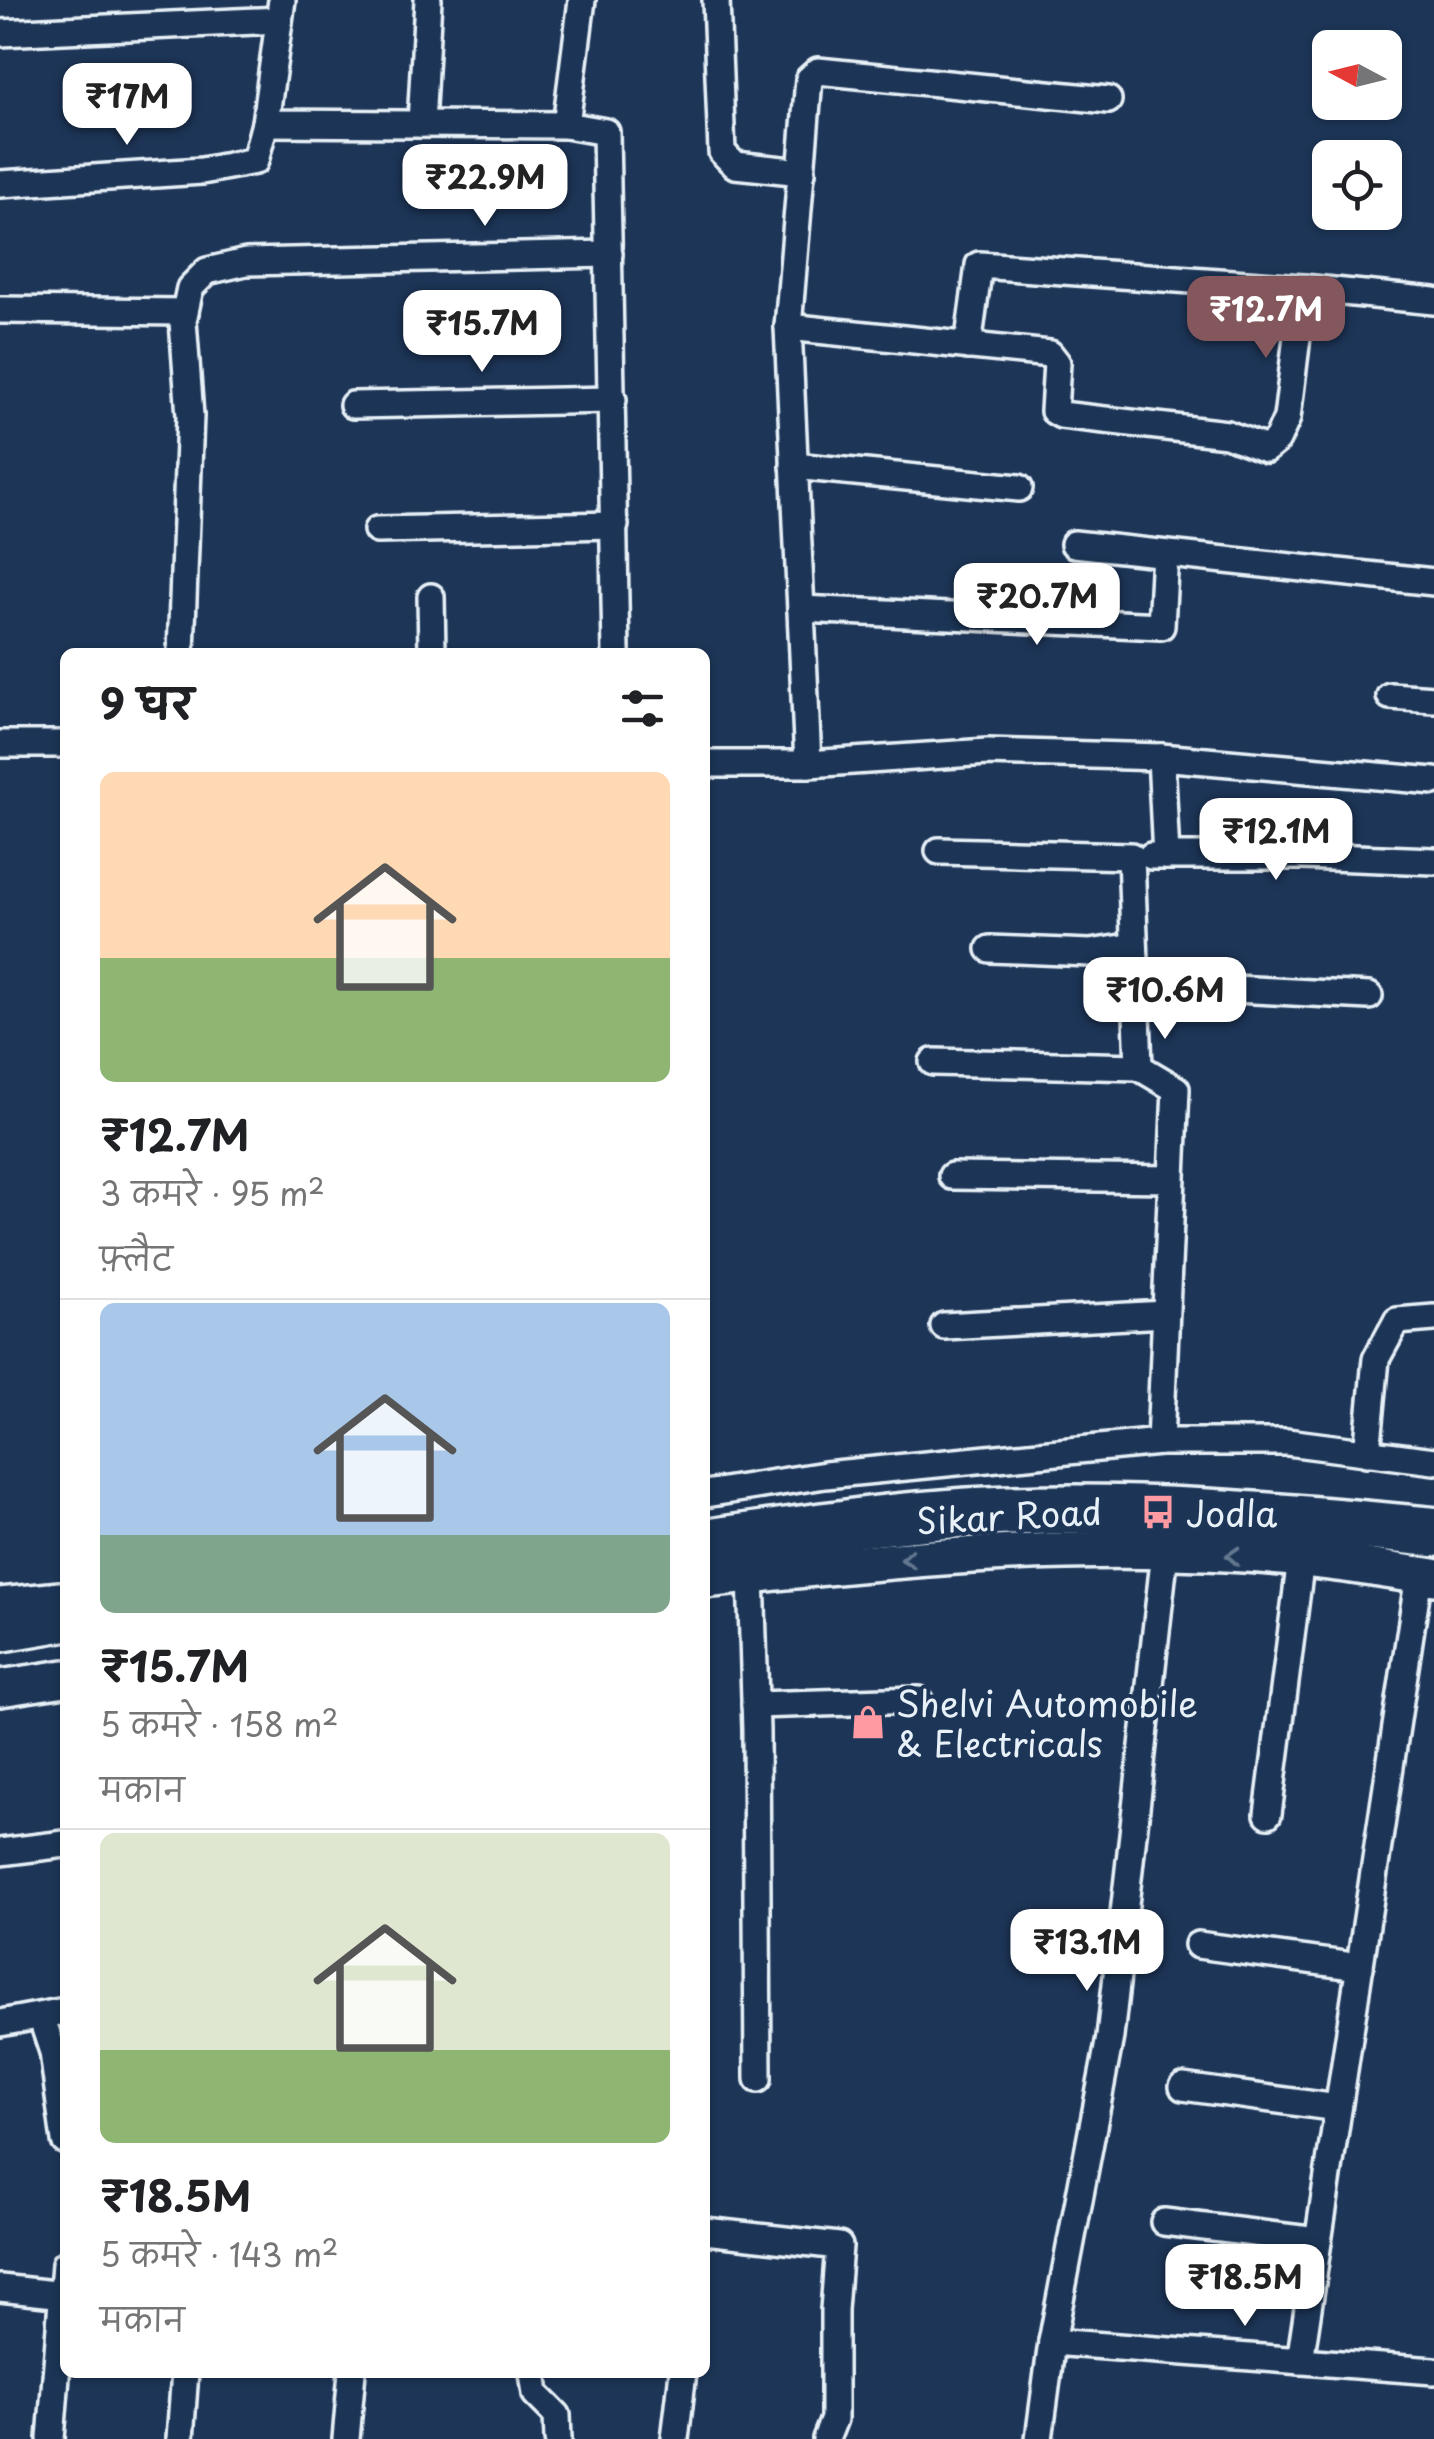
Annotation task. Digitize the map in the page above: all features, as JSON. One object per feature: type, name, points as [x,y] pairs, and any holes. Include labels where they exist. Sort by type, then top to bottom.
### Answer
[{"type":"highway","points":[[710,1514],[981,1488],[1081,1485],[1162,1486],[1434,1503]]},
{"type":"highway","name":"Sikar Road","points":[[710,1543],[976,1512],[1094,1510],[1297,1518],[1429,1562]]},
{"type":"highway","points":[[0,1626],[60,1617]]},
{"type":"highway","points":[[0,1655],[60,1646]]},
{"type":"main road","points":[[710,1579],[952,1555],[1165,1552],[1429,1562]]},
{"type":"main road","points":[[0,1688],[60,1679]]},
{"type":"street","points":[[420,124],[428,0]]},
{"type":"street","points":[[566,125],[582,0]]},
{"type":"street","points":[[716,0],[722,152],[735,165],[802,172]]},
{"type":"street","points":[[0,33],[281,10],[265,123],[255,161],[202,171],[0,184]]},
{"type":"street","points":[[808,764],[788,327],[809,79],[818,71],[1108,100]]},
{"type":"street","points":[[265,123],[566,125],[606,132],[616,648]]},
{"type":"street","points":[[181,648],[190,452],[185,312],[190,288],[207,271],[246,262],[610,254]]},
{"type":"street","points":[[968,346],[980,265],[1434,301]]},
{"type":"street","points":[[788,327],[1050,354],[1058,363],[1054,410],[1061,416],[1227,434],[1266,449],[1277,440],[1287,418],[1303,288]]},
{"type":"street","points":[[0,310],[185,312]]},
{"type":"street","points":[[353,406],[613,400]]},
{"type":"street","points":[[794,466],[1018,488]]},
{"type":"street","points":[[376,530],[615,526]]},
{"type":"street","points":[[1074,544],[1434,582]]},
{"type":"street","points":[[800,609],[1161,626],[1165,554]]},
{"type":"street","points":[[431,597],[432,648]]},
{"type":"street","points":[[1390,696],[1434,699]]},
{"type":"street","points":[[0,744],[60,744]]},
{"type":"street","points":[[710,764],[808,764],[988,752],[1161,757],[1434,781]]},
{"type":"street","points":[[1161,757],[1166,856]]},
{"type":"street","points":[[939,851],[1303,856],[1434,862]]},
{"type":"street","points":[[1130,856],[1139,1068]]},
{"type":"street","points":[[990,950],[1090,953],[1134,946]]},
{"type":"street","points":[[1136,984],[1368,996]]},
{"type":"street","points":[[933,1062],[1139,1068],[1176,1089],[1160,1442]]},
{"type":"street","points":[[952,1176],[1171,1179]]},
{"type":"street","points":[[944,1326],[1165,1314]]},
{"type":"street","points":[[1368,1453],[1376,1359],[1397,1321],[1434,1318]]},
{"type":"street","points":[[710,1493],[825,1475],[1160,1442],[1287,1442],[1434,1461]]},
{"type":"street","points":[[1038,2439],[1052,2342],[1110,2037],[1165,1552]]},
{"type":"street","points":[[1268,1814],[1300,1559]]},
{"type":"street","points":[[1300,2360],[1360,1966],[1429,1562]]},
{"type":"street","points":[[751,1575],[758,2079]]},
{"type":"street","points":[[0,1601],[60,1595]]},
{"type":"street","points":[[755,1706],[919,1700]]},
{"type":"street","points":[[0,1852],[60,1845]]},
{"type":"street","points":[[1198,1945],[1360,1966]]},
{"type":"street","points":[[0,2023],[53,2013],[60,2104]]},
{"type":"street","points":[[1183,2086],[1338,2108]]},
{"type":"street","points":[[1164,2222],[1318,2241]]},
{"type":"street","points":[[710,2232],[840,2246],[834,2310],[834,2419],[826,2439]]},
{"type":"street","points":[[0,2288],[60,2295]]},
{"type":"street","points":[[51,2439],[60,2339]]},
{"type":"street","points":[[1052,2342],[1434,2371]]},
{"type":"street","points":[[180,2439],[184,2378]]},
{"type":"street","points":[[346,2439],[351,2378]]},
{"type":"street","points":[[534,2378],[536,2394],[557,2415],[558,2439]]},
{"type":"street","points":[[675,2439],[682,2378]]},
{"type":"place","name":"Jodla","points":[[1158,1512]]},
{"type":"place","name":"Shelvi Automobile & Electricals","points":[[868,1722]]}]
